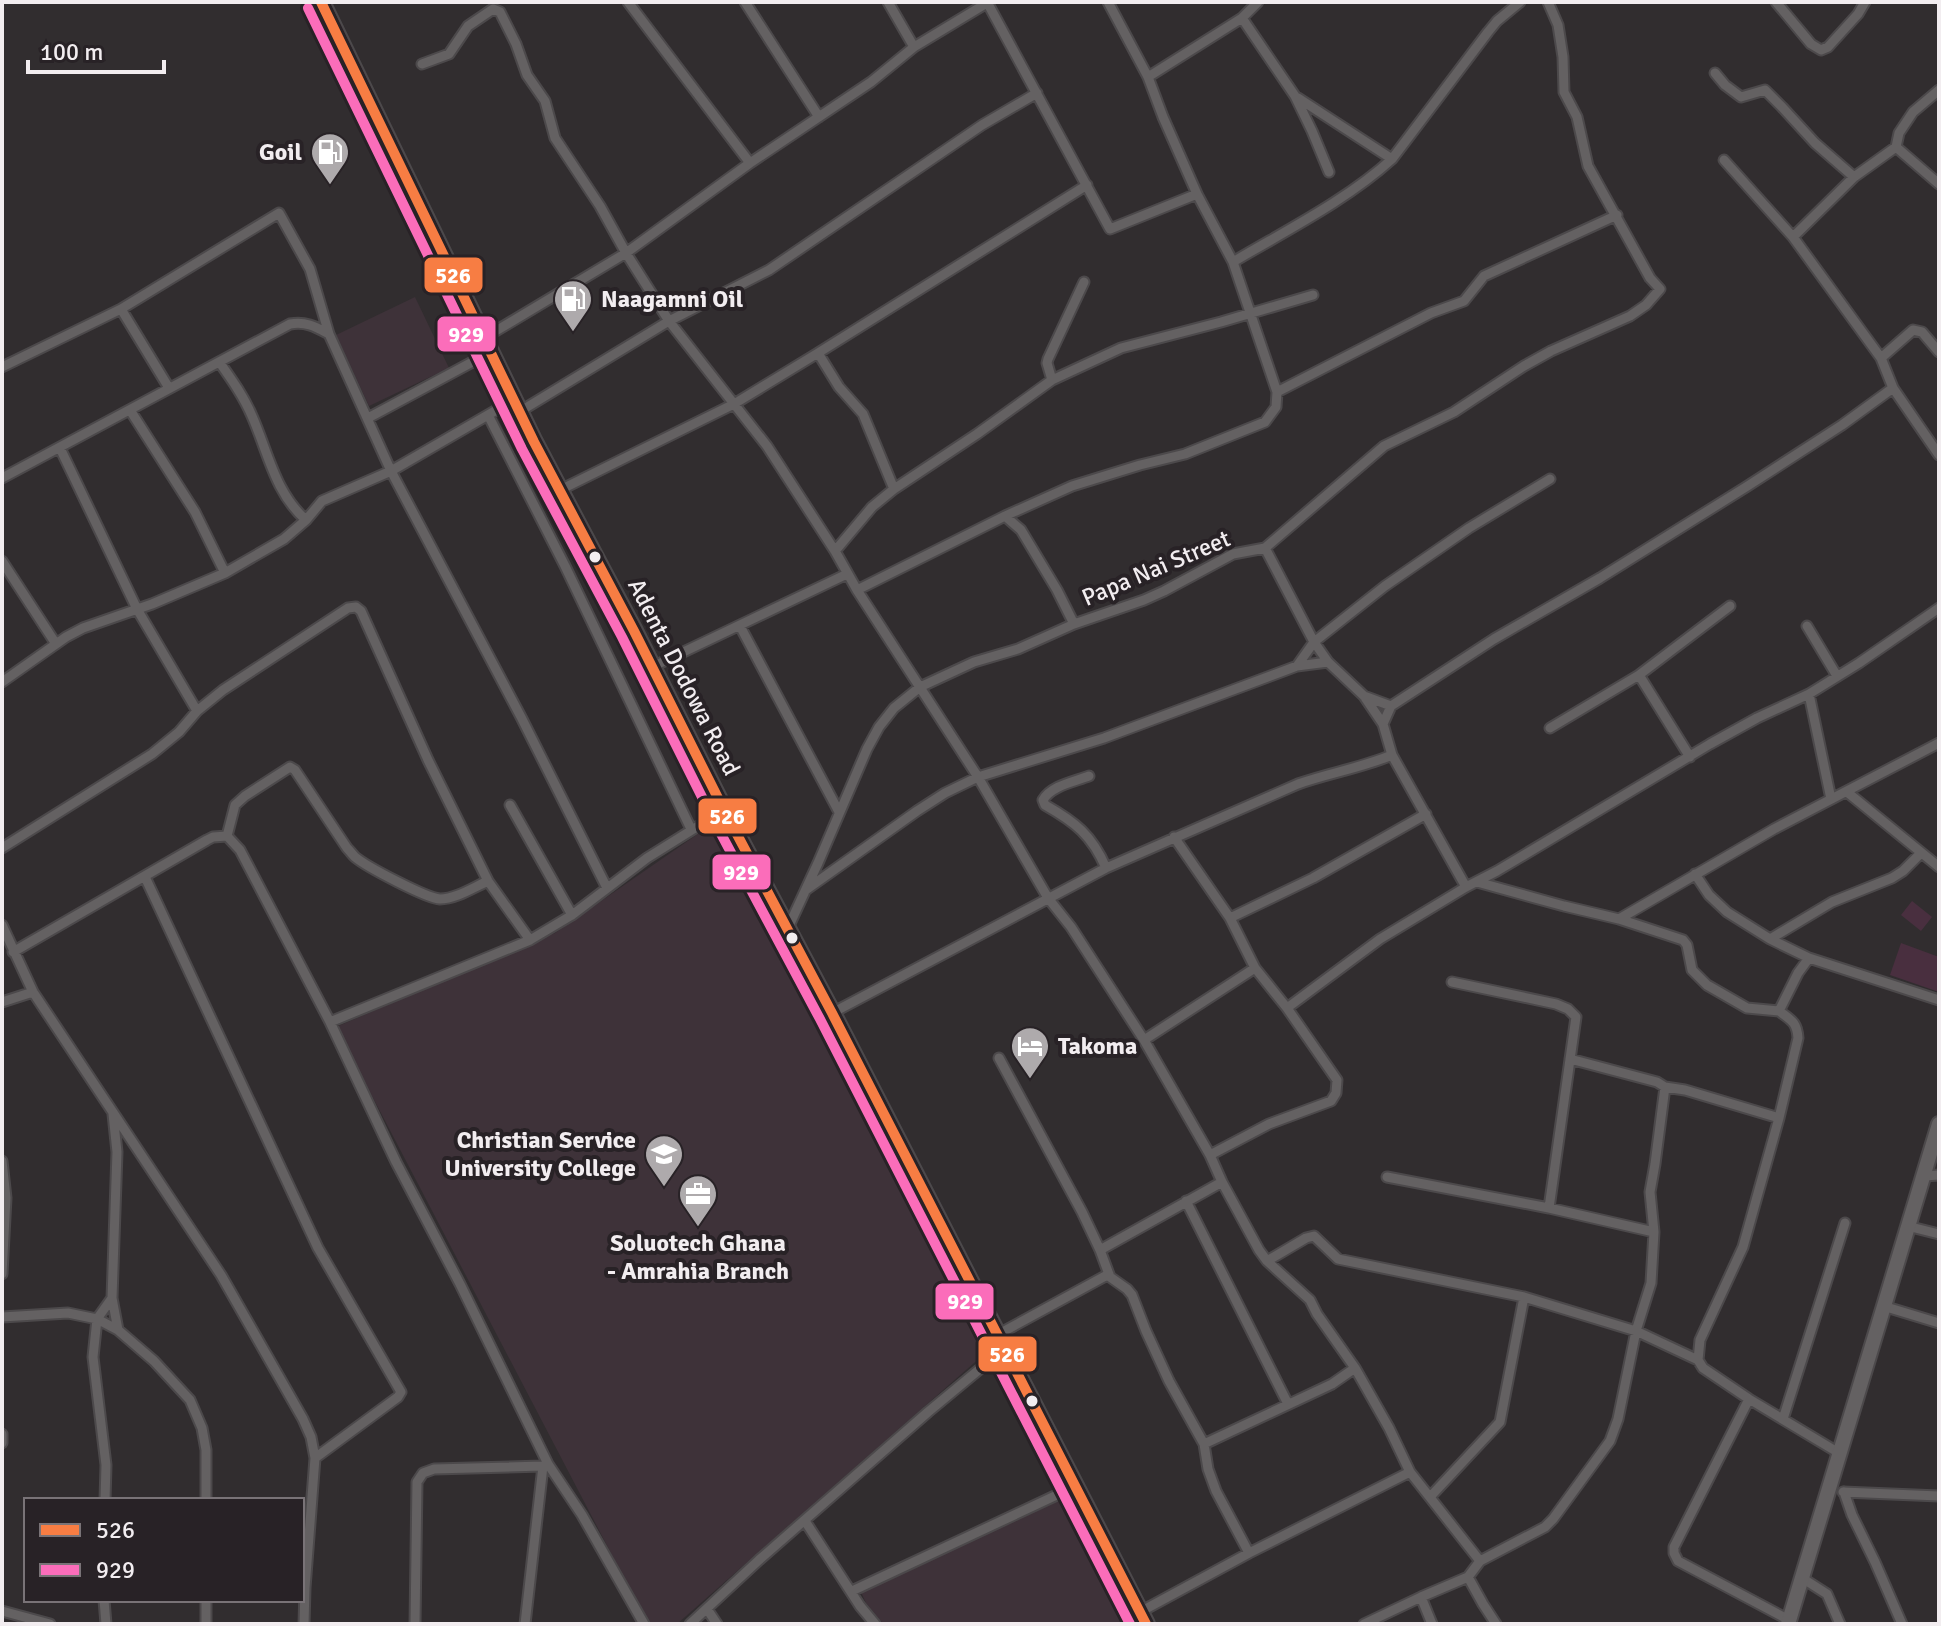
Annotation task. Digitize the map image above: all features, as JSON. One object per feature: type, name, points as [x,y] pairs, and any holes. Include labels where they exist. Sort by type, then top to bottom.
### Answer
[{"type":"main road","name":"Adenta Dodowa Road","points":[[321,2],[517,406],[1143,1618]]},
{"type":"street","points":[[628,2],[750,163]]},
{"type":"street","points":[[745,2],[819,117]]},
{"type":"street","points":[[888,2],[914,47]]},
{"type":"street","points":[[368,418],[488,345],[626,253],[750,163],[871,82],[914,47],[987,2],[1112,229],[1197,194]]},
{"type":"street","points":[[857,590],[1072,486],[1185,454],[1265,422],[1276,407],[1277,392],[1233,262],[1197,194],[1148,77],[1108,2]]},
{"type":"street","points":[[1148,77],[1242,18],[1258,2]]},
{"type":"street","points":[[1233,262],[1360,186],[1392,159],[1488,32],[1520,2]]},
{"type":"street","points":[[1277,392],[1431,313],[1464,301],[1484,276],[1617,215],[1588,166],[1577,117],[1564,92],[1558,25],[1548,2]]},
{"type":"street","points":[[1776,2],[1815,49],[1821,50],[1828,47],[1865,2]]},
{"type":"street","points":[[422,64],[449,54],[472,22],[493,9],[500,12],[527,75],[548,107],[555,138],[669,321],[767,446],[835,551],[978,777],[1048,898],[1071,927],[1144,1040],[1267,1261],[1306,1295],[1355,1368],[1410,1472],[1480,1561]]},
{"type":"street","points":[[1242,18],[1295,96],[1329,172]]},
{"type":"street","points":[[1715,73],[1741,97],[1765,90],[1815,143],[1854,177]]},
{"type":"street","points":[[1793,237],[1854,177],[1896,147],[1899,133],[1913,112],[1939,90]]},
{"type":"street","points":[[2,682],[83,628],[225,573],[284,539],[322,501],[391,471],[488,415],[517,406],[669,321],[769,270],[982,125],[1037,93]]},
{"type":"street","points":[[1295,96],[1392,159]]},
{"type":"street","points":[[1896,147],[1939,184]]},
{"type":"street","points":[[1724,160],[1793,237],[1881,358],[1893,388],[1939,455]]},
{"type":"street","points":[[560,490],[734,404],[1087,185]]},
{"type":"street","points":[[2,367],[121,309],[279,213],[310,269],[329,334],[391,471],[607,888]]},
{"type":"street","name":"Papa Nai Street","points":[[787,930],[879,727],[894,708],[920,687],[974,662],[1018,649],[1074,624],[1154,596],[1233,554],[1265,548],[1384,446],[1454,412],[1551,351],[1630,316],[1646,305],[1660,289],[1650,278],[1617,215]]},
{"type":"street","points":[[1052,380],[1048,359],[1084,282]]},
{"type":"street","points":[[835,551],[872,507],[894,489],[1052,380],[1121,348],[1313,295]]},
{"type":"street","points":[[121,309],[169,388]]},
{"type":"street","points":[[2,478],[290,324],[300,322],[312,325],[329,334]]},
{"type":"street","points":[[1881,358],[1913,330],[1922,332],[1939,352]]},
{"type":"street","points":[[818,353],[839,387],[863,414],[894,489]]},
{"type":"street","points":[[220,363],[253,418],[282,490],[295,511],[306,520]]},
{"type":"street","points":[[1383,724],[1391,706],[1494,639],[1600,578],[1746,487],[1893,388]]},
{"type":"street","points":[[130,410],[195,512],[225,573]]},
{"type":"street","points":[[488,415],[565,566],[691,829]]},
{"type":"street","points":[[60,448],[137,609],[197,711]]},
{"type":"street","points":[[1297,666],[1314,642],[1385,586],[1469,528],[1550,479]]},
{"type":"street","points":[[1021,530],[1024,508]]},
{"type":"street","points":[[1005,516],[1021,530],[1074,624]]},
{"type":"street","points":[[1265,548],[1314,642],[1328,662],[1364,696],[1383,724],[1392,755],[1466,887]]},
{"type":"street","points":[[2,561],[56,644]]},
{"type":"street","points":[[652,667],[847,574]]},
{"type":"street","points":[[1550,728],[1639,675],[1730,606]]},
{"type":"street","points":[[2,848],[152,754],[223,690],[348,608],[356,607],[361,611],[428,760],[488,881],[530,940]]},
{"type":"street","points":[[1287,1008],[1380,939],[1757,718],[1809,694],[1939,608]]},
{"type":"street","points":[[740,626],[839,812]]},
{"type":"street","points":[[1807,626],[1837,676]]},
{"type":"street","points":[[804,891],[897,824],[945,793],[978,777],[1104,738],[1297,666],[1328,662]]},
{"type":"street","points":[[1639,675],[1690,757]]},
{"type":"street","points":[[1809,694],[1831,799]]},
{"type":"street","points":[[1364,696],[1391,706]]},
{"type":"street","points":[[1619,919],[1774,829],[1939,743]]},
{"type":"street","points":[[832,1013],[1106,868],[1298,784],[1363,767],[1392,755]]},
{"type":"street","points":[[227,836],[235,805],[290,767],[347,848],[367,865],[425,895],[437,898],[453,896],[488,881]]},
{"type":"street","points":[[1089,776],[1051,791],[1043,800],[1045,805],[1084,832],[1106,868]]},
{"type":"street","points":[[1847,792],[1939,867]]},
{"type":"street","points":[[510,805],[572,915]]},
{"type":"street","points":[[330,1022],[530,940],[572,915],[647,858],[724,810]]},
{"type":"street","points":[[1230,918],[1313,878],[1426,814]]},
{"type":"street","points":[[13,952],[213,837],[227,836]]},
{"type":"street","points":[[227,836],[240,850],[330,1022],[396,1162],[460,1284],[545,1465],[582,1515],[644,1624]]},
{"type":"street","points":[[1174,837],[1230,918],[1255,968],[1337,1080],[1336,1093],[1331,1101],[1269,1124],[1210,1155]]},
{"type":"street","points":[[1770,939],[1832,902],[1892,878],[1921,853]]},
{"type":"street","points":[[1695,874],[1709,895],[1727,912],[1770,939],[1809,958],[1939,1000]]},
{"type":"street","points":[[145,877],[318,1248],[401,1392],[315,1458]]},
{"type":"street","points":[[1477,882],[1619,919],[1683,940],[1694,973],[1718,992],[1750,1009],[1779,1011],[1797,1028],[1798,1038],[1779,1118],[1743,1247],[1700,1340],[1698,1360]]},
{"type":"street","points":[[2,925],[33,992],[221,1275],[311,1437],[315,1458],[304,1624]]},
{"type":"street","points":[[1779,1011],[1809,958]]},
{"type":"street","points":[[1144,1040],[1255,968]]},
{"type":"street","points":[[1452,982],[1556,1004],[1576,1017],[1549,1208]]},
{"type":"street","points":[[2,1002],[33,992]]},
{"type":"street","points":[[999,1058],[1066,1181],[1109,1274],[1132,1295],[1169,1381],[1204,1444],[1216,1491],[1249,1553]]},
{"type":"street","points":[[1570,1059],[1779,1118]]},
{"type":"street","points":[[1364,1624],[1468,1577],[1480,1561],[1545,1527],[1610,1441],[1623,1402],[1636,1331],[1651,1283],[1654,1232],[1650,1192],[1665,1087]]},
{"type":"street","points":[[113,1113],[117,1152],[112,1298],[118,1330]]},
{"type":"street","points":[[1749,1399],[1674,1547],[1674,1553],[1678,1561],[1788,1622],[1907,1226],[1931,1175],[1939,1124]]},
{"type":"street","points":[[117,1152],[134,1145]]},
{"type":"street","points":[[2,1161],[6,1198],[2,1274]]},
{"type":"street","points":[[1387,1177],[1654,1232]]},
{"type":"street","points":[[1100,1250],[1222,1182]]},
{"type":"street","points":[[1186,1201],[1288,1404]]},
{"type":"street","points":[[1783,1419],[1845,1223]]},
{"type":"street","points":[[1907,1226],[1939,1234]]},
{"type":"street","points":[[1267,1261],[1314,1236],[1338,1259],[1524,1297],[1636,1331],[1698,1360],[1703,1368],[1749,1399],[1839,1453]]},
{"type":"street","points":[[690,1624],[928,1412],[1000,1342],[1109,1274]]},
{"type":"street","points":[[1430,1497],[1500,1422],[1524,1297]]},
{"type":"street","points":[[105,1498],[106,1465],[93,1357],[97,1319],[112,1298]]},
{"type":"street","points":[[1883,1306],[1939,1323]]},
{"type":"street","points":[[2,1317],[68,1313],[97,1319],[118,1330],[154,1361],[190,1400],[202,1428],[206,1450],[206,1498]]},
{"type":"street","points":[[1204,1444],[1332,1384],[1355,1368]]},
{"type":"street","points":[[2,1434],[2,1443]]},
{"type":"street","points":[[415,1624],[417,1482],[423,1473],[434,1469],[545,1465]]},
{"type":"street","points":[[525,1624],[545,1465]]},
{"type":"street","points":[[1143,1618],[1249,1553],[1410,1472]]},
{"type":"street","points":[[852,1591],[1076,1486]]},
{"type":"street","points":[[1828,1490],[1939,1496]]},
{"type":"street","points":[[1844,1492],[1902,1624]]},
{"type":"street","points":[[805,1521],[875,1624]]},
{"type":"street","points":[[1468,1577],[1496,1624]]},
{"type":"street","points":[[1802,1578],[1827,1594],[1840,1624]]},
{"type":"street","points":[[1421,1597],[1432,1624]]},
{"type":"street","points":[[104,1602],[106,1624]]},
{"type":"street","points":[[206,1602],[206,1624]]},
{"type":"street","points":[[707,1609],[717,1624]]},
{"type":"street","points":[[2,1611],[50,1624]]},
{"type":"shaded area","points":[[415,297],[449,368],[369,406],[336,335]]},
{"type":"shaded area","name":"Christian Service University College","points":[[718,820],[991,1348],[677,1624],[648,1624],[336,1027],[555,933]]},
{"type":"shaded area","points":[[1912,901],[1932,917],[1921,931],[1901,915]]},
{"type":"shaded area","points":[[1901,943],[1939,957],[1939,992],[1890,975]]},
{"type":"shaded area","points":[[1067,1497],[1135,1624],[883,1624],[866,1603],[861,1592]]},
{"type":"transit line","name":"526","points":[[321,2],[534,442],[1146,1624]]},
{"type":"transit line","name":"929","points":[[308,8],[522,449],[820,1019],[1130,1624]]},
{"type":"place","name":"Goil","points":[[330,186]]},
{"type":"place","name":"Naagamni Oil","points":[[573,333]]},
{"type":"place","name":"Takoma","points":[[1030,1080]]},
{"type":"place","name":"Christian Service University College","points":[[664,1188]]},
{"type":"place","name":"Soluotech Ghana - Amrahia Branch","points":[[698,1228]]}]
